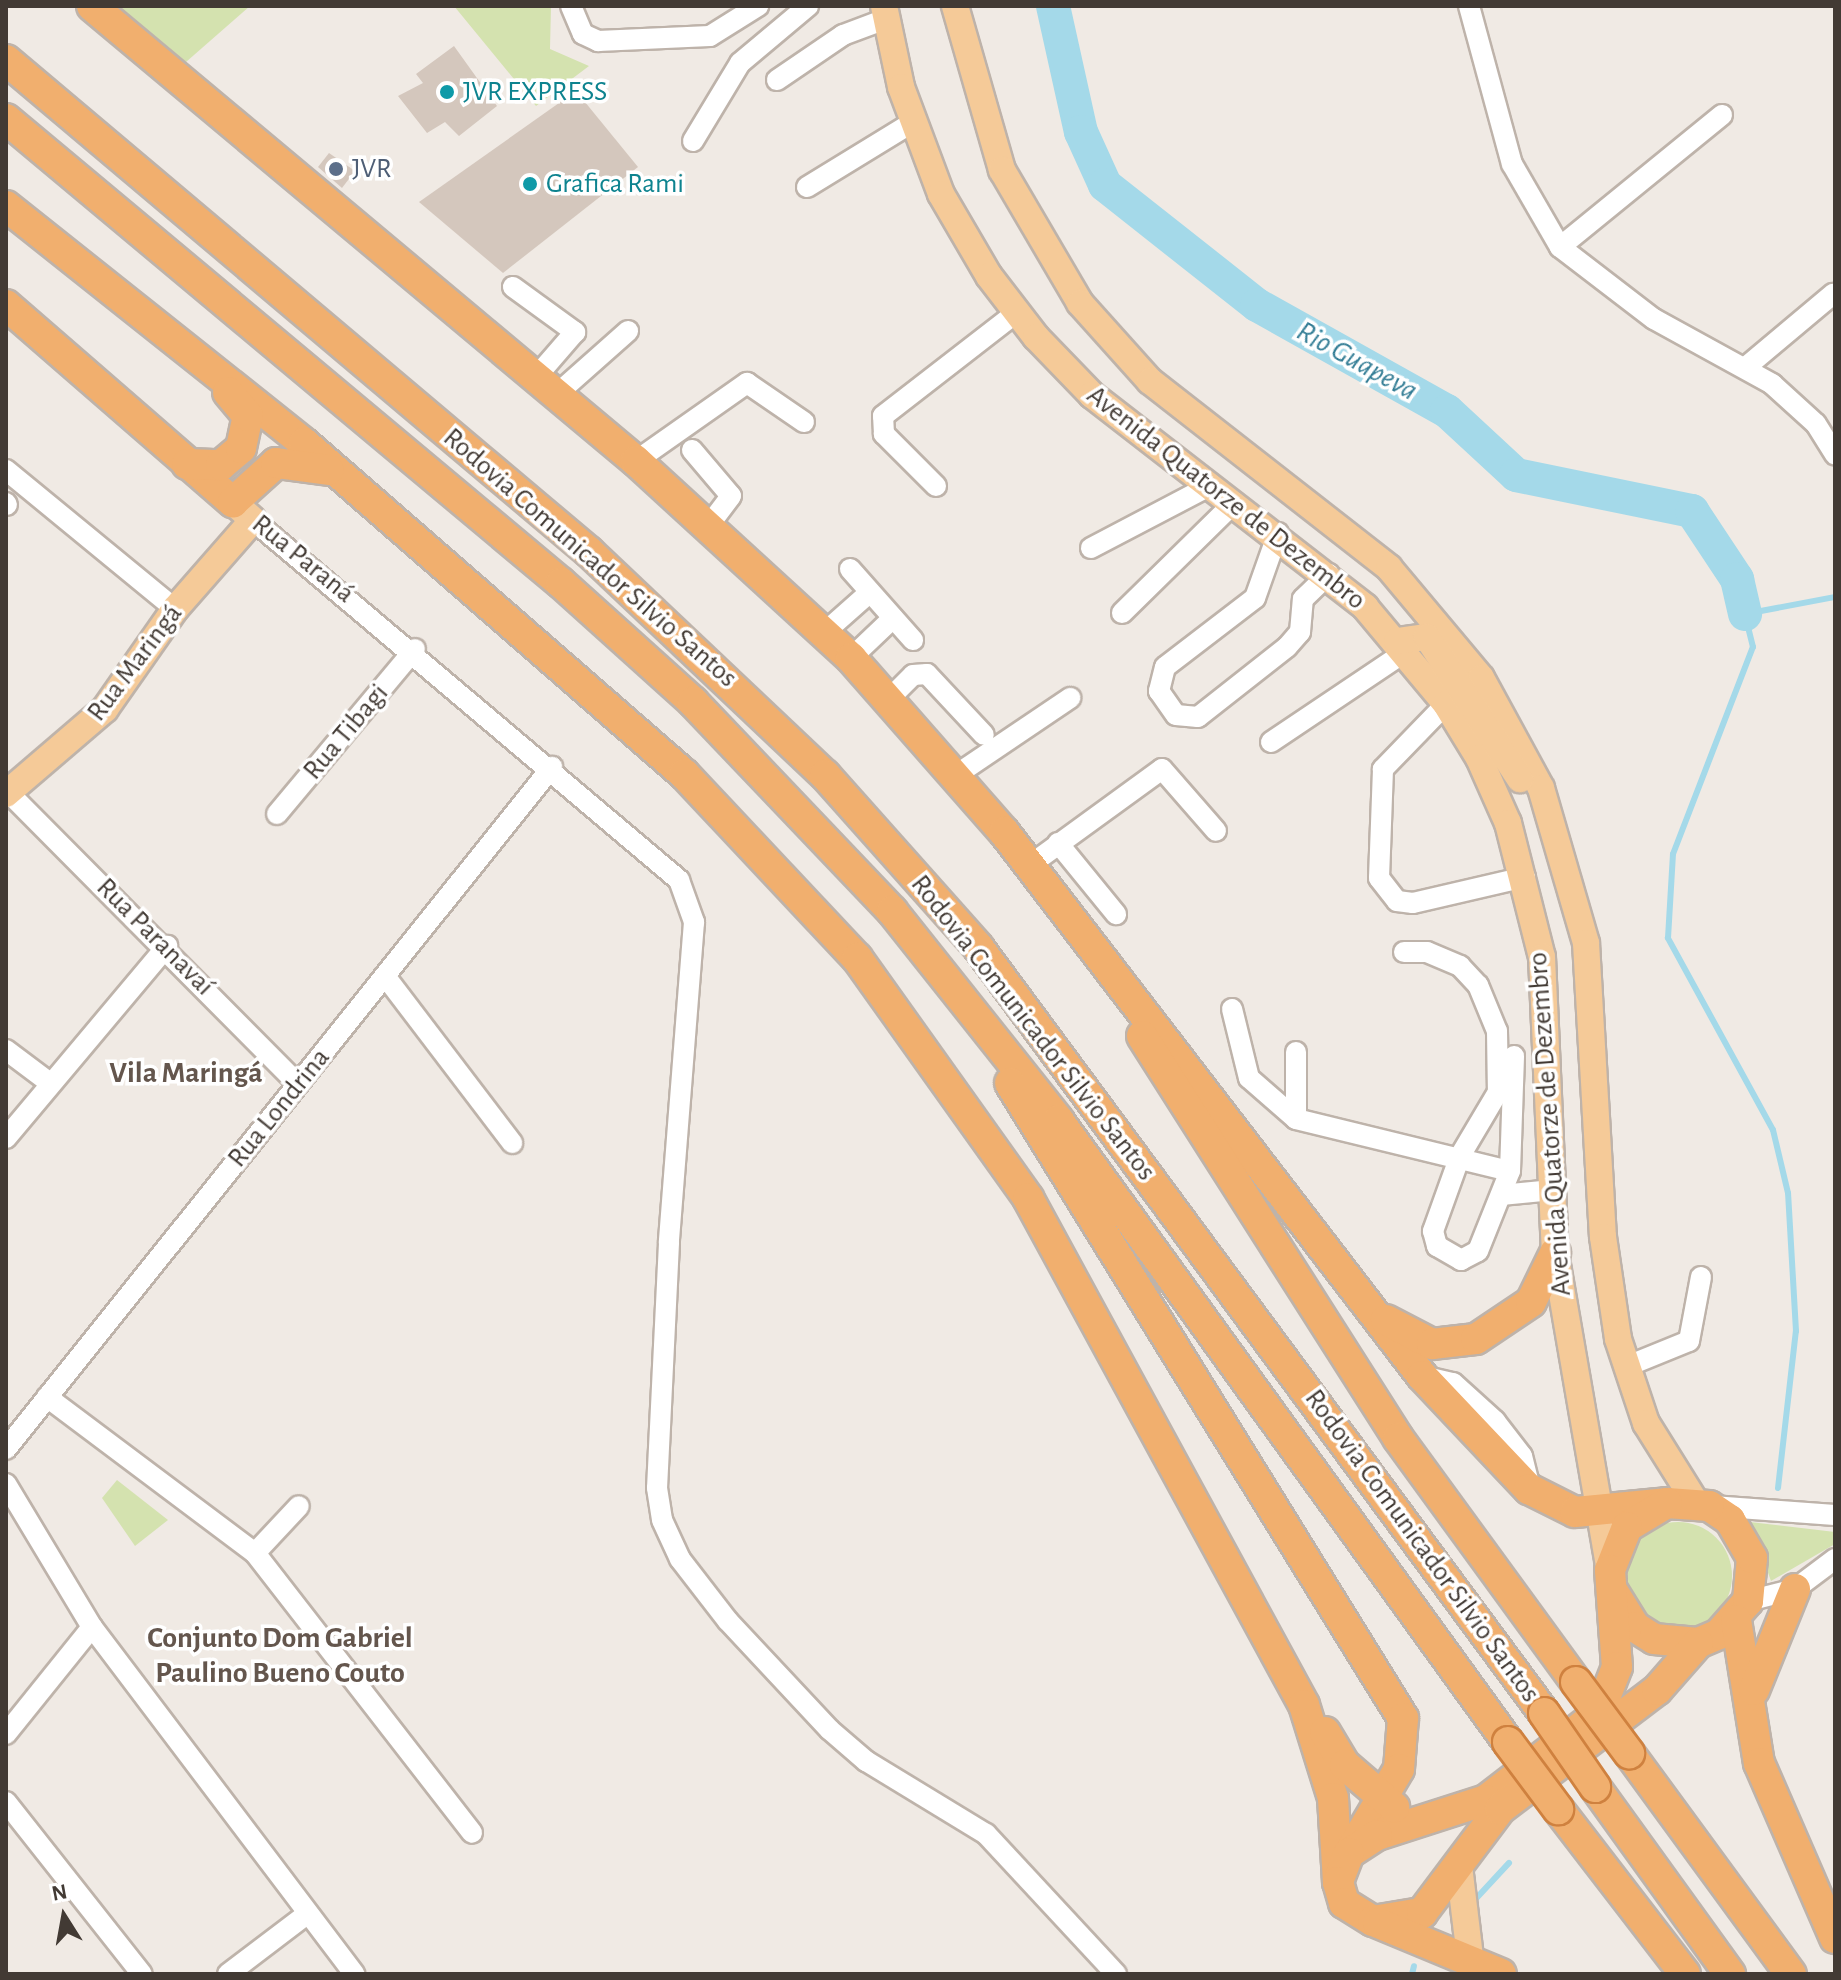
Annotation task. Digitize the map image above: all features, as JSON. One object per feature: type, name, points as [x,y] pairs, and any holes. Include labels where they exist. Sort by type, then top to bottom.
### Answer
[{"type":"highway","points":[[92,6],[709,525],[851,658],[956,775],[1030,865],[1081,940],[1390,1426],[1791,1974]]},
{"type":"highway","name":"Rodovia Comunicador Silvio Santos","points":[[6,60],[589,552],[825,775],[978,947],[1544,1713],[1730,1974]]},
{"type":"highway","name":"Rodovia Comunicador Silvio Santos","points":[[6,119],[693,702],[892,911],[1058,1120],[1508,1742],[1685,1974]]},
{"type":"highway","points":[[6,206],[193,354],[684,774],[857,958],[1028,1198],[1304,1705],[1345,1765],[1379,1796],[1421,1820]]},
{"type":"highway","name":"Rua Paraná","points":[[6,305],[243,511]]},
{"type":"highway","points":[[193,354],[268,439],[263,468],[243,511]]},
{"type":"highway","points":[[187,464],[234,460],[248,416]]},
{"type":"highway","points":[[263,468],[287,461],[329,470]]},
{"type":"highway","points":[[1081,940],[1184,1061],[1422,1376],[1529,1489],[1560,1508],[1691,1504],[1730,1520],[1748,1547],[1742,1611],[1749,1708],[1759,1763],[1835,1938]]},
{"type":"highway","points":[[971,1011],[1037,1133],[1394,1699],[1406,1751],[1349,1853],[1338,1882]]},
{"type":"highway","points":[[1368,1307],[1432,1344],[1476,1339],[1531,1302],[1555,1253]]},
{"type":"highway","points":[[1349,1853],[1421,1820],[1486,1800],[1599,1713],[1617,1667],[1611,1580],[1627,1527],[1691,1504]]},
{"type":"highway","points":[[1611,1580],[1635,1627],[1654,1639],[1698,1643]]},
{"type":"highway","points":[[1749,1708],[1795,1589]]},
{"type":"highway","points":[[1373,1921],[1422,1913],[1500,1809],[1657,1690],[1698,1643],[1742,1611]]},
{"type":"highway","points":[[1304,1705],[1333,1798],[1338,1882],[1344,1903],[1373,1921],[1434,1945],[1464,1967],[1501,1974]]},
{"type":"main road","name":"Avenida Quatorze de Dezembro","points":[[955,6],[978,105],[1002,170],[1080,303],[1160,389],[1389,568],[1481,678],[1541,788],[1586,943],[1603,1237],[1625,1367],[1646,1423],[1691,1504]]},
{"type":"main road","name":"Avenida Quatorze de Dezembro","points":[[885,12],[913,122],[966,240],[1017,312],[1092,395],[1329,574],[1401,646],[1446,704],[1479,758],[1525,877],[1542,957],[1550,1053],[1555,1253],[1593,1507],[1611,1580]]},
{"type":"main road","points":[[1242,507],[1273,498],[1288,499],[1375,572],[1389,568]]},
{"type":"main road","name":"Rua Maringá","points":[[7,793],[105,709],[243,511]]},
{"type":"main road","points":[[1401,646],[1427,637],[1477,704],[1512,770],[1541,788]]},
{"type":"main road","points":[[1459,1866],[1464,1967]]},
{"type":"street","points":[[571,6],[583,34],[598,41],[710,36],[758,6]]},
{"type":"street","points":[[693,141],[740,63],[808,6]]},
{"type":"street","points":[[1469,6],[1512,164],[1560,247],[1654,319],[1746,367],[1797,403],[1835,455]]},
{"type":"street","points":[[777,80],[843,35],[885,12]]},
{"type":"street","points":[[1560,247],[1722,115]]},
{"type":"street","points":[[807,187],[913,122]]},
{"type":"street","points":[[513,287],[575,332],[547,386]]},
{"type":"street","points":[[1746,367],[1833,294]]},
{"type":"street","points":[[936,486],[884,434],[883,416],[1017,312]]},
{"type":"street","points":[[547,386],[628,331]]},
{"type":"street","points":[[636,461],[747,383],[804,422]]},
{"type":"street","points":[[692,450],[731,496],[709,525]]},
{"type":"street","points":[[6,470],[175,609]]},
{"type":"street","points":[[1091,548],[1211,485]]},
{"type":"street","points":[[1122,613],[1242,507]]},
{"type":"street","name":"Rua Paraná","points":[[243,511],[415,649],[679,880],[694,922],[669,1243],[657,1488],[662,1520],[680,1559],[728,1621],[830,1730],[866,1761],[986,1834],[1116,1974]]},
{"type":"street","points":[[1278,533],[1255,598],[1161,675],[1159,691],[1176,715],[1198,717],[1287,647],[1300,632],[1303,599],[1329,574]]},
{"type":"street","points":[[850,569],[913,640]]},
{"type":"street","points":[[825,632],[870,592]]},
{"type":"street","points":[[851,658],[893,618]]},
{"type":"street","points":[[1271,742],[1401,646]]},
{"type":"street","name":"Rua Tibagi","points":[[277,814],[415,649]]},
{"type":"street","points":[[889,699],[913,675],[927,674],[984,735]]},
{"type":"street","points":[[956,775],[1070,698]]},
{"type":"street","points":[[1446,704],[1383,769],[1379,878],[1397,901],[1413,903],[1525,877]]},
{"type":"street","name":"Rua Londrina","points":[[6,1449],[552,767]]},
{"type":"street","points":[[1030,865],[1162,769],[1216,831]]},
{"type":"street","name":"Rua Paranavaí","points":[[7,793],[167,946],[298,1084]]},
{"type":"street","points":[[1058,843],[1116,914]]},
{"type":"street","points":[[6,1138],[167,946]]},
{"type":"street","points":[[1404,952],[1443,956],[1478,985],[1492,1010],[1507,1056],[1510,1171],[1472,1256],[1461,1260],[1437,1246],[1433,1231],[1460,1156],[1490,1112],[1507,1056]]},
{"type":"street","points":[[385,976],[512,1143]]},
{"type":"street","points":[[1232,1009],[1249,1078],[1296,1119],[1460,1156],[1510,1171]]},
{"type":"street","points":[[6,1050],[50,1083]]},
{"type":"street","points":[[1296,1052],[1296,1119]]},
{"type":"street","points":[[1507,1056],[1550,1053]]},
{"type":"street","points":[[1501,1195],[1553,1190]]},
{"type":"street","points":[[1625,1367],[1689,1341],[1701,1277]]},
{"type":"street","points":[[47,1397],[255,1553],[472,1833]]},
{"type":"street","points":[[6,1484],[92,1627],[354,1974]]},
{"type":"street","points":[[1691,1504],[1835,1515]]},
{"type":"street","points":[[255,1553],[299,1506]]},
{"type":"street","points":[[1742,1611],[1795,1589],[1835,1559]]},
{"type":"street","points":[[6,1734],[92,1627]]},
{"type":"street","points":[[6,1802],[142,1974]]},
{"type":"street","points":[[228,1974],[307,1914]]},
{"type":"green space","points":[[112,6],[250,6],[186,62]]},
{"type":"green space","points":[[454,6],[551,6],[550,49],[589,66],[536,106]]},
{"type":"green space","points":[[117,1480],[168,1520],[135,1546],[102,1498]]},
{"type":"green space","points":[[1678,1522],[1699,1526],[1717,1537],[1728,1555],[1732,1576],[1728,1597],[1717,1615],[1699,1626],[1678,1630],[1657,1626],[1639,1615],[1628,1597],[1624,1576],[1628,1555],[1639,1537],[1657,1526]]},
{"type":"green space","points":[[1750,1522],[1835,1532],[1835,1544],[1771,1581]]},
{"type":"building","name":"JVR EXPRESS","points":[[454,46],[497,106],[459,136],[445,122],[427,133],[398,96],[423,83],[416,74]]},
{"type":"building","name":"Grafica Rami","points":[[576,91],[638,167],[503,273],[419,202]]},
{"type":"building","name":"JVR","points":[[329,153],[355,171],[342,188],[318,167]]},
{"type":"waterway","name":"Rio Guapeva","points":[[1053,6],[1081,132],[1105,185],[1257,305],[1447,411],[1516,475],[1692,511],[1737,579],[1745,614]]},
{"type":"waterway","points":[[1778,1488],[1796,1331],[1788,1193],[1773,1130],[1668,938],[1673,854],[1753,647],[1745,614],[1835,597]]},
{"type":"waterway","points":[[1471,1904],[1509,1863]]},
{"type":"waterway","points":[[1412,1974],[1414,1966]]},
{"type":"place","name":"JVR EXPRESS","points":[[447,92]]},
{"type":"place","name":"JVR","points":[[336,169]]},
{"type":"place","name":"Grafica Rami","points":[[530,184]]},
{"type":"district","name":"Vila Maringá","points":[[186,1073]]},
{"type":"district","name":"Conjunto Dom Gabriel Paulino Bueno Couto","points":[[280,1655]]}]
